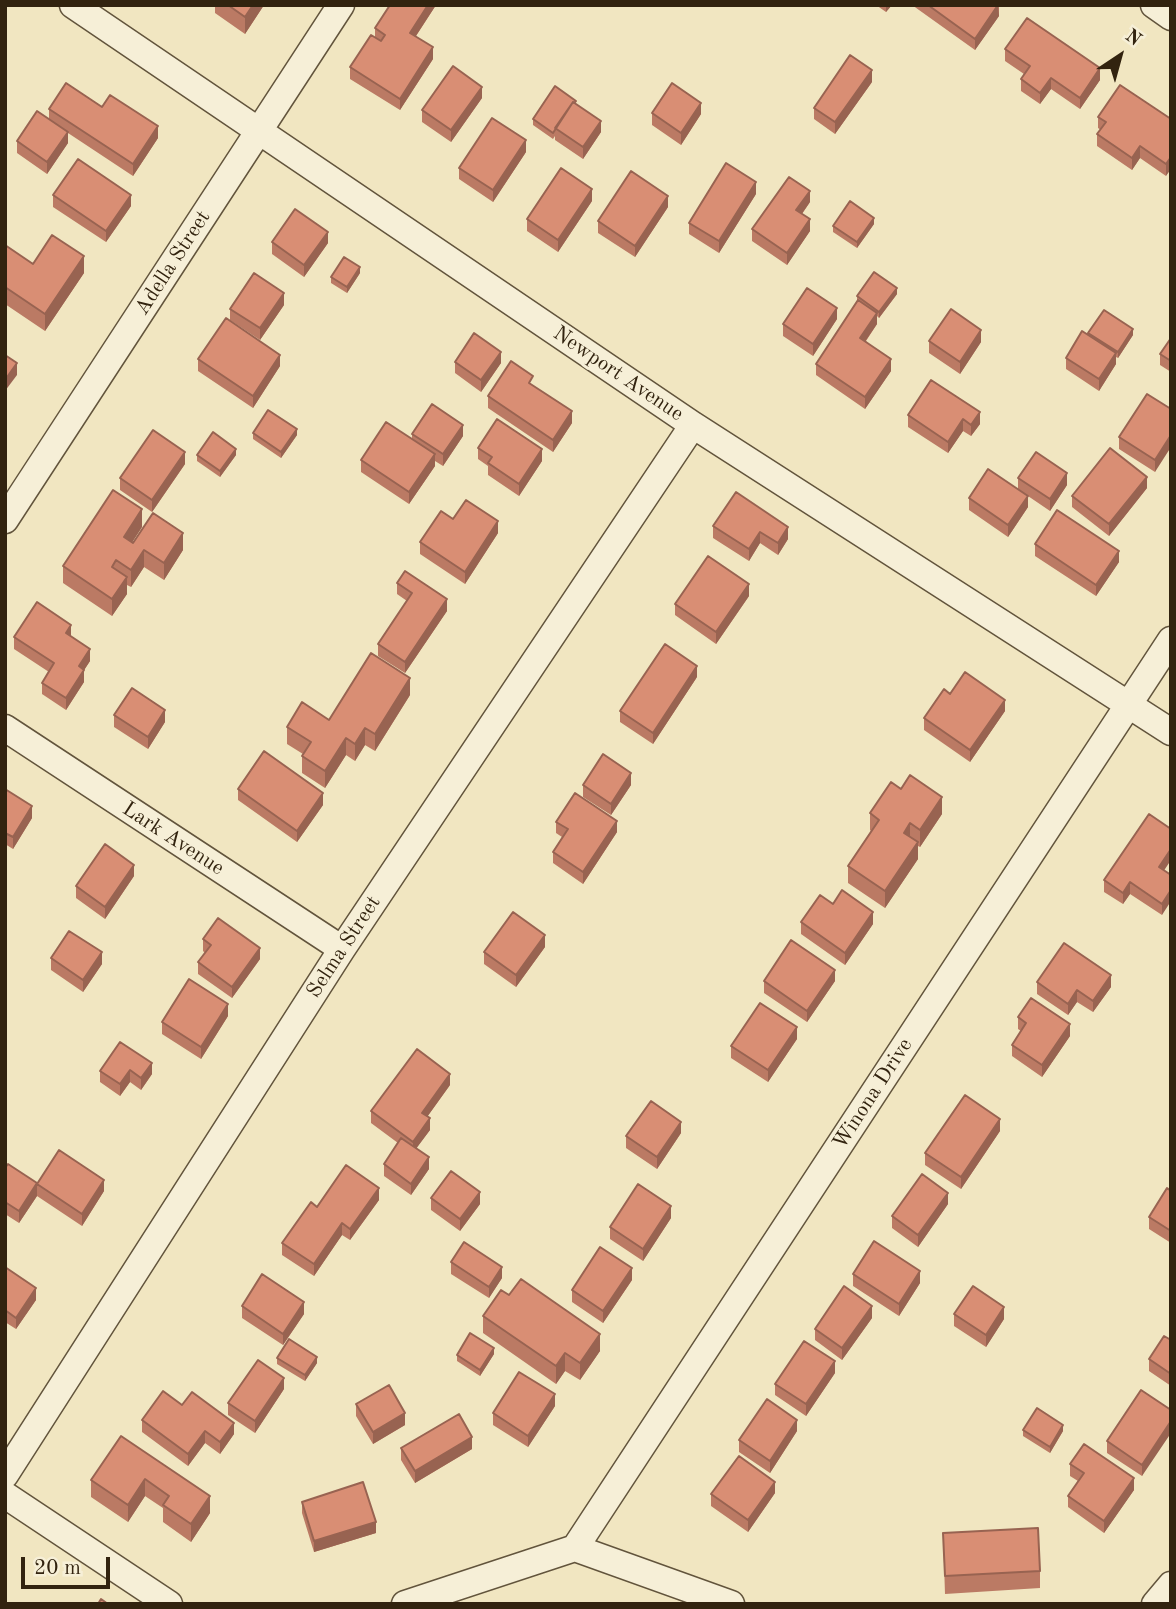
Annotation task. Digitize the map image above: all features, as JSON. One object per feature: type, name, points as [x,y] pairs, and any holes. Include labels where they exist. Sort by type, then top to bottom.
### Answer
[{"type":"street","name":"Newport Avenue","points":[[73,5],[693,425],[1171,732]]},
{"type":"street","name":"Adella Street","points":[[5,520],[341,5]]},
{"type":"street","points":[[1154,5],[1171,17]]},
{"type":"street","name":"Selma Street","points":[[5,1475],[342,950],[693,425]]},
{"type":"street","name":"Winona Drive","points":[[575,1548],[1171,640]]},
{"type":"street","name":"Lark Avenue","points":[[5,728],[342,950]]},
{"type":"street","points":[[5,1494],[169,1604]]},
{"type":"street","points":[[405,1604],[575,1548],[731,1604]]},
{"type":"street","points":[[1155,1604],[1171,1585]]},
{"type":"building","points":[[228,5],[253,5],[245,17]]},
{"type":"building","points":[[390,5],[428,5],[410,33],[433,47],[400,99],[350,67],[371,35],[381,41],[385,35],[375,28]]},
{"type":"building","points":[[928,5],[998,5],[975,39]]},
{"type":"building","points":[[1027,18],[1100,68],[1080,98],[1051,78],[1040,93],[1021,79],[1030,66],[1005,49]]},
{"type":"building","points":[[850,55],[872,70],[835,122],[814,108]]},
{"type":"building","points":[[453,66],[482,87],[451,130],[422,110]]},
{"type":"building","points":[[66,83],[102,107],[110,95],[158,126],[133,164],[49,109]]},
{"type":"building","points":[[672,83],[701,103],[681,133],[652,113]]},
{"type":"building","points":[[1120,85],[1171,119],[1171,157],[1166,164],[1140,146],[1132,158],[1097,134],[1106,122],[1098,117]]},
{"type":"building","points":[[555,86],[576,101],[553,133],[533,119]]},
{"type":"building","points":[[573,102],[601,121],[583,147],[555,128]]},
{"type":"building","points":[[37,111],[68,132],[47,162],[17,141]]},
{"type":"building","points":[[492,118],[526,140],[493,190],[459,168]]},
{"type":"building","points":[[78,159],[131,195],[106,231],[53,195]]},
{"type":"building","points":[[726,163],[756,182],[719,241],[689,223]]},
{"type":"building","points":[[561,168],[592,189],[558,240],[527,219]]},
{"type":"building","points":[[631,171],[668,196],[635,246],[598,221]]},
{"type":"building","points":[[789,177],[810,191],[796,210],[810,219],[787,253],[752,229]]},
{"type":"building","points":[[850,201],[874,218],[857,242],[833,226]]},
{"type":"building","points":[[295,209],[328,232],[304,265],[272,242]]},
{"type":"building","points":[[52,235],[84,256],[45,314],[5,287],[5,245],[33,264]]},
{"type":"building","points":[[344,257],[360,267],[347,287],[331,277]]},
{"type":"building","points":[[874,272],[897,288],[879,312],[857,296]]},
{"type":"building","points":[[254,273],[284,293],[260,328],[230,309]]},
{"type":"building","points":[[807,288],[837,308],[813,344],[783,324]]},
{"type":"building","points":[[858,300],[877,313],[860,338],[891,359],[865,397],[816,364]]},
{"type":"building","points":[[951,309],[981,330],[960,362],[929,341]]},
{"type":"building","points":[[1104,310],[1133,329],[1118,352],[1088,333]]},
{"type":"building","points":[[226,318],[280,355],[253,396],[198,359]]},
{"type":"building","points":[[1082,331],[1116,353],[1099,379],[1066,358]]},
{"type":"building","points":[[474,333],[501,352],[481,380],[455,362]]},
{"type":"building","points":[[1171,338],[1171,361],[1160,354]]},
{"type":"building","points":[[5,355],[17,363],[5,380]]},
{"type":"building","points":[[511,361],[533,376],[529,383],[572,411],[553,440],[488,396]]},
{"type":"building","points":[[931,380],[980,412],[971,425],[963,419],[948,442],[908,415]]},
{"type":"building","points":[[1147,394],[1171,409],[1171,435],[1155,460],[1119,437]]},
{"type":"building","points":[[432,404],[463,425],[443,454],[412,434]]},
{"type":"building","points":[[268,410],[297,429],[281,452],[253,433]]},
{"type":"building","points":[[497,419],[542,449],[519,484],[488,463],[492,457],[478,448]]},
{"type":"building","points":[[386,422],[435,454],[409,492],[361,460]]},
{"type":"building","points":[[153,430],[185,452],[152,500],[120,478]]},
{"type":"building","points":[[213,432],[236,449],[220,471],[197,455]]},
{"type":"building","points":[[1110,448],[1147,477],[1109,524],[1072,496]]},
{"type":"building","points":[[1036,452],[1067,473],[1050,499],[1018,478]]},
{"type":"building","points":[[988,469],[1028,496],[1008,525],[969,498]]},
{"type":"building","points":[[113,490],[142,509],[124,537],[133,543],[153,513],[183,533],[164,563],[144,550],[131,570],[116,560],[112,567],[127,577],[112,599],[63,566]]},
{"type":"building","points":[[736,492],[788,527],[778,543],[760,532],[749,549],[713,526]]},
{"type":"building","points":[[466,500],[498,521],[465,572],[420,542],[441,511],[453,519]]},
{"type":"building","points":[[1057,510],[1119,551],[1096,585],[1035,544]]},
{"type":"building","points":[[708,556],[749,584],[716,632],[675,604]]},
{"type":"building","points":[[405,571],[447,599],[405,662],[378,644],[412,593],[397,583]]},
{"type":"building","points":[[37,602],[71,625],[66,633],[90,649],[79,666],[84,670],[66,698],[42,683],[54,663],[14,637]]},
{"type":"building","points":[[665,644],[697,666],[653,733],[620,711]]},
{"type":"building","points":[[371,653],[410,678],[375,734],[365,728],[355,744],[346,738],[325,771],[302,756],[311,742],[287,727],[302,702],[329,720]]},
{"type":"building","points":[[965,672],[1005,700],[970,750],[924,718],[944,689],[950,694]]},
{"type":"building","points":[[132,688],[165,710],[148,737],[114,715]]},
{"type":"building","points":[[264,751],[323,793],[297,831],[238,789]]},
{"type":"building","points":[[603,754],[631,773],[611,804],[583,785]]},
{"type":"building","points":[[910,775],[942,797],[920,830],[910,823],[904,833],[918,842],[885,891],[848,866],[879,820],[870,813],[891,782],[901,789]]},
{"type":"building","points":[[5,789],[32,806],[13,837],[5,833]]},
{"type":"building","points":[[575,793],[617,821],[583,872],[553,852],[568,829],[556,822]]},
{"type":"building","points":[[1149,814],[1171,829],[1171,849],[1159,867],[1171,875],[1171,890],[1162,904],[1130,882],[1123,893],[1104,880]]},
{"type":"building","points":[[105,844],[134,865],[105,907],[76,886]]},
{"type":"building","points":[[842,890],[873,912],[845,953],[801,922],[820,895],[833,904]]},
{"type":"building","points":[[513,912],[545,935],[516,975],[484,952]]},
{"type":"building","points":[[218,918],[260,948],[232,987],[198,962],[211,945],[203,939]]},
{"type":"building","points":[[69,931],[102,952],[83,980],[51,958]]},
{"type":"building","points":[[791,940],[835,970],[807,1011],[764,981]]},
{"type":"building","points":[[1064,943],[1111,975],[1093,1001],[1077,990],[1068,1004],[1037,982]]},
{"type":"building","points":[[189,979],[228,1004],[201,1047],[162,1022]]},
{"type":"building","points":[[1031,998],[1070,1024],[1042,1065],[1012,1045],[1026,1023],[1018,1017]]},
{"type":"building","points":[[760,1003],[797,1027],[768,1070],[731,1046]]},
{"type":"building","points":[[120,1042],[152,1063],[141,1078],[130,1070],[120,1084],[100,1071]]},
{"type":"building","points":[[417,1049],[450,1074],[422,1113],[430,1118],[413,1142],[371,1111]]},
{"type":"building","points":[[965,1095],[1000,1119],[961,1177],[925,1153]]},
{"type":"building","points":[[651,1101],[681,1122],[657,1157],[626,1136]]},
{"type":"building","points":[[401,1138],[429,1157],[411,1184],[384,1164]]},
{"type":"building","points":[[59,1150],[104,1180],[82,1214],[37,1184]]},
{"type":"building","points":[[8,1164],[37,1183],[19,1211],[5,1202],[5,1168]]},
{"type":"building","points":[[346,1165],[379,1188],[350,1229],[342,1223],[314,1264],[282,1243],[311,1202],[317,1207]]},
{"type":"building","points":[[451,1171],[480,1192],[460,1219],[431,1198]]},
{"type":"building","points":[[922,1174],[948,1193],[918,1235],[892,1216]]},
{"type":"building","points":[[638,1184],[671,1206],[643,1249],[610,1227]]},
{"type":"building","points":[[1167,1188],[1171,1191],[1171,1231],[1149,1217]]},
{"type":"building","points":[[874,1241],[920,1271],[899,1304],[853,1274]]},
{"type":"building","points":[[464,1242],[502,1267],[489,1287],[451,1262]]},
{"type":"building","points":[[600,1247],[632,1268],[603,1311],[572,1290]]},
{"type":"building","points":[[5,1267],[36,1288],[16,1318],[5,1310]]},
{"type":"building","points":[[262,1274],[304,1302],[283,1334],[242,1306]]},
{"type":"building","points":[[521,1279],[600,1334],[580,1363],[565,1353],[556,1366],[483,1316],[501,1290],[509,1295]]},
{"type":"building","points":[[844,1286],[872,1306],[842,1348],[815,1329]]},
{"type":"building","points":[[973,1286],[1004,1307],[986,1335],[954,1314]]},
{"type":"building","points":[[470,1333],[494,1348],[480,1370],[457,1355]]},
{"type":"building","points":[[1164,1336],[1171,1340],[1171,1374],[1149,1359]]},
{"type":"building","points":[[289,1339],[317,1357],[305,1375],[277,1358]]},
{"type":"building","points":[[804,1341],[835,1361],[806,1404],[775,1384]]},
{"type":"building","points":[[258,1360],[284,1378],[255,1421],[228,1403]]},
{"type":"building","points":[[519,1372],[555,1394],[528,1436],[493,1413]]},
{"type":"building","points":[[389,1385],[405,1413],[373,1432],[356,1404]]},
{"type":"building","points":[[1141,1390],[1171,1410],[1171,1421],[1142,1465],[1107,1441]]},
{"type":"building","points":[[163,1391],[182,1405],[192,1392],[234,1423],[220,1442],[205,1431],[188,1454],[142,1420]]},
{"type":"building","points":[[767,1399],[797,1420],[770,1461],[739,1440]]},
{"type":"building","points":[[1037,1408],[1063,1425],[1050,1447],[1023,1430]]},
{"type":"building","points":[[459,1414],[472,1437],[415,1471],[401,1448]]},
{"type":"building","points":[[121,1436],[210,1496],[191,1524],[163,1505],[169,1496],[145,1479],[128,1505],[91,1480]]},
{"type":"building","points":[[1084,1444],[1134,1478],[1104,1521],[1068,1496],[1084,1473],[1070,1464]]},
{"type":"building","points":[[739,1456],[775,1482],[748,1520],[711,1494]]},
{"type":"building","points":[[363,1482],[376,1522],[314,1541],[302,1502]]},
{"type":"building","points":[[1038,1528],[1040,1571],[945,1576],[943,1533]]}]
